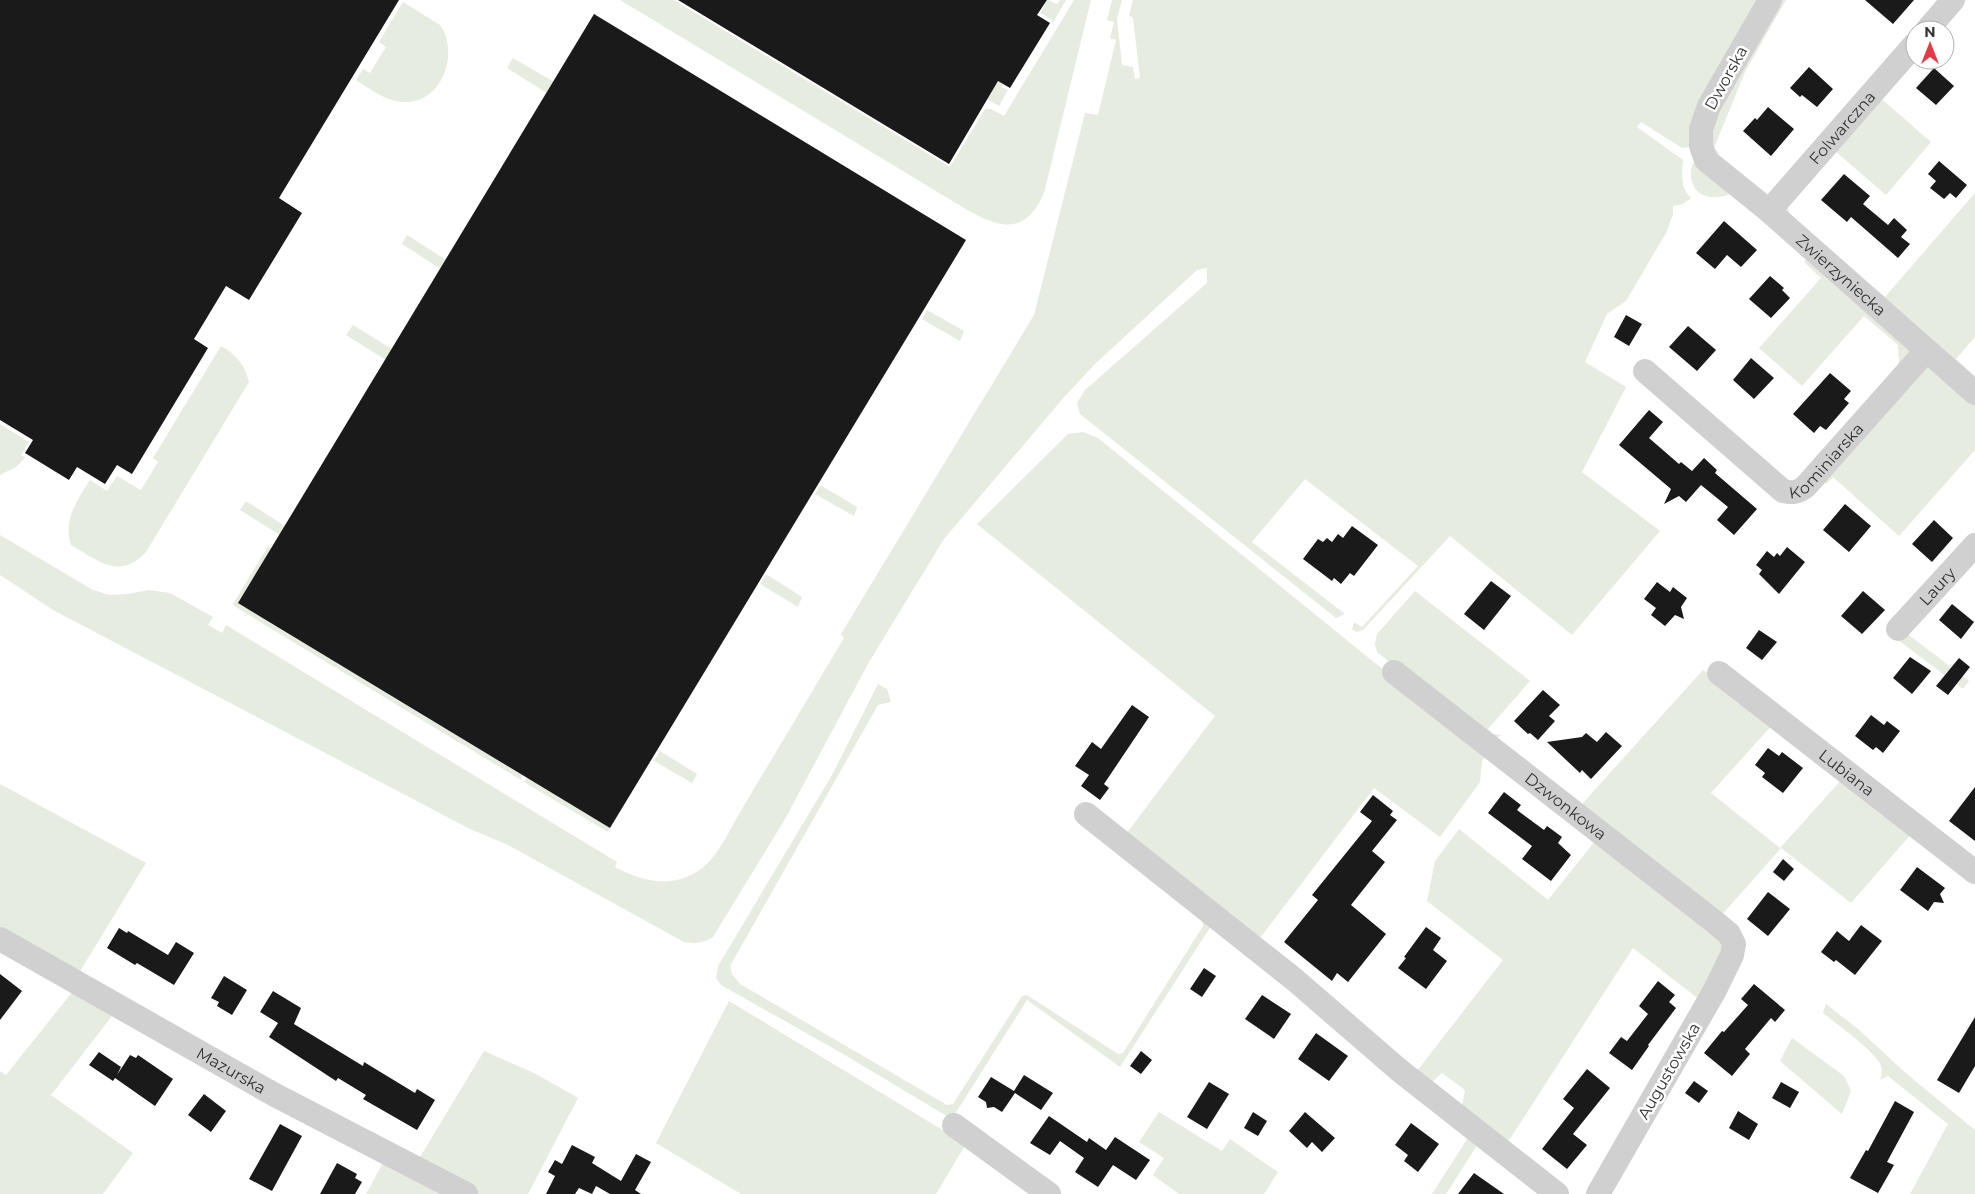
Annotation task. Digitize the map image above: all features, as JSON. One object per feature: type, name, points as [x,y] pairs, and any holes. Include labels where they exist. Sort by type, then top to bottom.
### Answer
[{"type":"street","name":"Dworska","points":[[1706,160],[1701,146],[1703,120],[1709,106],[1770,0]]},
{"type":"street","points":[[1936,20],[1953,0]]},
{"type":"street","name":"Folwarczna","points":[[1769,211],[1905,55]]},
{"type":"street","name":"Zwierzyniecka","points":[[1706,160],[1769,211],[1975,393]]},
{"type":"street","name":"Kominiarska","points":[[1645,371],[1783,491],[1791,493],[1798,492],[1805,487],[1926,351]]},
{"type":"street","name":"Laury","points":[[1898,629],[1975,545]]},
{"type":"street","name":"Dzwonkowa","points":[[1394,672],[1716,923],[1728,934],[1734,944]]},
{"type":"street","name":"Lubiana","points":[[1719,673],[1975,872]]},
{"type":"street","points":[[1086,814],[1295,980],[1399,1070],[1558,1194]]},
{"type":"street","name":"Mazurska","points":[[0,939],[284,1099],[466,1194]]},
{"type":"street","name":"Augustowska","points":[[1598,1194],[1715,990],[1732,955],[1734,944]]},
{"type":"street","points":[[954,1126],[1049,1194]]},
{"type":"shaded area","points":[[620,0],[674,0],[950,167],[985,109],[991,109],[1004,116],[1074,0],[1091,0],[1044,193],[1037,207],[1028,217],[1010,225],[999,224],[976,215]]},
{"type":"shaded area","points":[[1048,0],[1057,4],[1060,0],[1066,0],[1052,24],[1052,20],[1040,13]]},
{"type":"shaded area","points":[[1112,0],[1122,0],[1117,19],[1122,65],[1133,67],[1135,79],[1140,78],[1133,18],[1129,15],[1133,0],[1763,0],[1695,141],[1689,147],[1682,148],[1641,122],[1637,127],[1683,160],[1683,185],[1691,198],[1683,204],[1673,206],[1673,214],[1666,233],[1626,301],[1607,314],[1585,362],[1626,387],[1582,472],[1660,531],[1572,635],[1450,536],[1363,630],[1356,632],[1352,629],[1354,622],[1362,627],[1418,566],[1305,479],[1252,542],[1345,614],[1336,618],[1080,414],[1077,403],[1085,390],[1207,283],[1207,268],[1197,270],[1096,363],[1065,396],[944,539],[869,662],[785,819],[713,937],[703,942],[684,942],[506,844],[470,829],[53,610],[0,575],[0,535],[93,590],[110,595],[149,590],[170,593],[213,617],[208,625],[222,633],[226,625],[617,862],[615,867],[635,876],[656,881],[677,880],[688,877],[712,859],[723,843],[844,638],[841,634],[1034,315],[1085,113],[1098,115],[1116,40],[1110,38],[1114,22],[1107,20]]},
{"type":"shaded area","points":[[1777,0],[1786,0],[1745,72],[1714,148],[1719,153],[1714,158],[1709,126]]},
{"type":"shaded area","points":[[403,2],[440,25],[446,36],[448,49],[444,75],[437,86],[428,95],[417,100],[404,102],[391,100],[356,80],[363,69],[370,73],[386,47],[379,42]]},
{"type":"shaded area","points":[[513,58],[554,82],[547,93],[507,68]]},
{"type":"shaded area","points":[[998,81],[1003,84],[1001,87],[1008,90],[999,106],[987,99]]},
{"type":"shaded area","points":[[1877,95],[1931,142],[1886,195],[1834,150],[1787,203],[1789,213],[1781,208]]},
{"type":"shaded area","points":[[1696,161],[1731,193],[1724,196],[1709,197],[1699,192],[1691,178],[1692,165]]},
{"type":"shaded area","points":[[1975,193],[1975,337],[1956,359],[1975,376],[1975,385],[1868,291],[1872,286],[1885,297]]},
{"type":"shaded area","points":[[407,235],[446,260],[441,269],[402,244]]},
{"type":"shaded area","points":[[1808,257],[1910,350],[1909,358],[1899,368],[1898,345],[1864,316],[1802,386],[1759,348],[1821,278],[1804,262]]},
{"type":"shaded area","points":[[927,310],[964,331],[960,341],[922,319]]},
{"type":"shaded area","points":[[353,325],[392,349],[386,360],[346,335]]},
{"type":"shaded area","points":[[221,346],[239,361],[245,370],[249,382],[146,552],[136,561],[118,566],[108,565],[99,561],[71,545],[69,536],[70,519],[76,503],[90,480],[107,491],[117,476],[141,490],[158,462],[153,458]]},
{"type":"shaded area","points":[[1924,364],[1975,402],[1975,450],[1899,536],[1833,477],[1826,484],[1824,479]]},
{"type":"shaded area","points":[[0,424],[29,442],[21,455],[25,458],[16,467],[0,475]]},
{"type":"shaded area","points":[[1083,432],[1098,438],[1487,754],[1482,761],[1480,782],[1440,837],[1374,788],[1257,942],[1126,834],[1215,716],[977,524],[1068,434]]},
{"type":"shaded area","points":[[820,485],[857,507],[854,516],[815,494]]},
{"type":"shaded area","points":[[246,501],[285,526],[280,535],[240,510]]},
{"type":"shaded area","points":[[268,546],[523,775],[521,780],[234,606],[233,604]]},
{"type":"shaded area","points":[[766,574],[802,597],[798,607],[760,584]]},
{"type":"shaded area","points":[[1415,591],[1530,681],[1488,729],[1493,734],[1501,735],[1496,739],[1471,727],[1377,652],[1375,644],[1377,634]]},
{"type":"shaded area","points":[[1905,632],[1969,681],[1963,689],[1898,640]]},
{"type":"shaded area","points":[[1703,670],[1773,724],[1711,793],[1780,848],[1843,778],[1912,833],[1851,903],[1781,848],[1719,918],[1581,805]]},
{"type":"shaded area","points":[[878,684],[887,689],[891,702],[878,705],[730,966],[732,974],[740,984],[947,1105],[953,1104],[1022,996],[1027,995],[1118,1054],[1123,1053],[1203,926],[1202,920],[1213,923],[1120,1067],[1027,1000],[955,1114],[955,1121],[838,1051],[721,985],[716,978],[718,966],[832,775]]},
{"type":"shaded area","points":[[660,751],[697,774],[692,783],[654,761]]},
{"type":"shaded area","points":[[527,777],[610,828],[608,832],[524,782]]},
{"type":"shaded area","points":[[0,784],[146,863],[79,973],[0,932]]},
{"type":"shaded area","points":[[1459,829],[1548,900],[1595,841],[1719,937],[1722,949],[1700,1000],[1633,948],[1508,1142],[1462,1106],[1465,1090],[1442,1073],[1431,1083],[1417,1071],[1503,960],[1427,901],[1435,861]]},
{"type":"shaded area","points":[[73,991],[115,1012],[51,1095],[133,1153],[103,1194],[0,1194],[0,1071],[6,1075]]},
{"type":"shaded area","points":[[729,1001],[966,1144],[936,1194],[741,1194],[656,1143]]},
{"type":"shaded area","points":[[1826,1004],[1858,1029],[1908,1075],[1975,1130],[1975,1194],[1910,1194],[1948,1124],[1888,1076],[1880,1080],[1882,1071],[1879,1062],[1860,1043],[1823,1013]]},
{"type":"shaded area","points":[[1792,1038],[1844,1076],[1851,1091],[1842,1114],[1780,1061]]},
{"type":"shaded area","points":[[484,1051],[536,1074],[578,1098],[528,1194],[478,1194],[417,1162]]},
{"type":"shaded area","points":[[1159,1112],[1222,1151],[1230,1139],[1278,1172],[1264,1194],[1179,1194],[1153,1175],[1164,1158],[1139,1142]]},
{"type":"shaded area","points":[[1471,1133],[1482,1146],[1476,1147],[1446,1194],[1432,1194]]},
{"type":"shaded area","points":[[383,1163],[451,1194],[366,1194]]},
{"type":"building","points":[[0,0],[399,0],[279,198],[302,213],[249,300],[226,286],[194,339],[208,348],[132,474],[117,465],[105,484],[77,467],[69,480],[25,453],[33,440],[0,420]]},
{"type":"building","points":[[678,0],[1047,0],[1037,15],[1050,23],[1010,88],[998,81],[949,164]]},
{"type":"building","points":[[1865,0],[1914,0],[1893,24]]},
{"type":"building","points":[[594,14],[966,240],[610,828],[238,603]]},
{"type":"building","points":[[1809,67],[1833,89],[1817,107],[1802,95],[1800,97],[1790,88]]},
{"type":"building","points":[[1932,70],[1936,70],[1954,86],[1936,105],[1916,88]]},
{"type":"building","points":[[1768,107],[1794,129],[1771,156],[1743,131],[1755,118],[1757,120]]},
{"type":"building","points":[[1939,161],[1967,185],[1956,198],[1950,193],[1944,199],[1930,188],[1936,181],[1928,174]]},
{"type":"building","points":[[1844,174],[1870,196],[1863,204],[1888,225],[1894,218],[1907,230],[1901,237],[1910,244],[1898,258],[1851,217],[1847,222],[1821,200]]},
{"type":"building","points":[[1724,221],[1757,250],[1741,267],[1727,255],[1715,269],[1696,253]]},
{"type":"building","points":[[1770,276],[1784,288],[1782,290],[1790,298],[1771,318],[1749,299]]},
{"type":"building","points":[[1626,315],[1642,324],[1629,346],[1614,337]]},
{"type":"building","points":[[1688,326],[1716,350],[1697,371],[1669,347]]},
{"type":"building","points":[[1751,358],[1774,378],[1754,399],[1733,380]]},
{"type":"building","points":[[1830,373],[1851,391],[1844,399],[1849,403],[1826,430],[1820,426],[1814,433],[1793,414]]},
{"type":"building","points":[[1649,410],[1663,422],[1649,438],[1679,464],[1681,462],[1692,471],[1704,458],[1717,470],[1715,473],[1757,509],[1734,535],[1717,520],[1728,507],[1701,485],[1686,502],[1679,496],[1664,504],[1671,489],[1619,445]]},
{"type":"building","points":[[1845,504],[1871,526],[1849,552],[1823,530]]},
{"type":"building","points":[[1934,520],[1953,538],[1932,562],[1912,544]]},
{"type":"building","points":[[1352,526],[1378,545],[1354,576],[1350,573],[1341,584],[1334,578],[1332,581],[1303,559],[1318,539],[1323,542],[1327,538],[1332,542],[1338,534],[1343,538]]},
{"type":"building","points":[[1787,547],[1805,562],[1779,594],[1759,574],[1762,570],[1756,565],[1767,551],[1774,557],[1777,553],[1780,556]]},
{"type":"building","points":[[1491,581],[1511,596],[1484,630],[1464,614]]},
{"type":"building","points":[[1657,582],[1670,592],[1673,587],[1687,598],[1681,607],[1684,619],[1675,615],[1665,626],[1651,615],[1656,608],[1644,599]]},
{"type":"building","points":[[1863,591],[1885,610],[1862,634],[1841,616]]},
{"type":"building","points":[[1952,604],[1974,622],[1961,639],[1939,620]]},
{"type":"building","points":[[1759,630],[1777,642],[1762,660],[1746,648]]},
{"type":"building","points":[[1910,657],[1931,671],[1912,694],[1893,678]]},
{"type":"building","points":[[1959,658],[1970,667],[1948,695],[1936,686]]},
{"type":"building","points":[[1543,690],[1560,705],[1549,716],[1555,721],[1538,740],[1530,733],[1528,734],[1514,721]]},
{"type":"building","points":[[1132,705],[1149,717],[1104,784],[1109,788],[1100,800],[1081,786],[1089,775],[1075,766],[1092,742],[1101,749]]},
{"type":"building","points":[[1871,715],[1884,725],[1887,721],[1900,731],[1883,753],[1876,747],[1873,750],[1855,736]]},
{"type":"building","points":[[1606,732],[1622,746],[1591,779],[1582,770],[1580,773],[1547,742],[1582,737],[1586,733],[1597,742]]},
{"type":"building","points":[[1768,748],[1779,756],[1782,752],[1803,768],[1783,793],[1762,777],[1765,773],[1755,765]]},
{"type":"building","points":[[1975,787],[1975,841],[1949,821]]},
{"type":"building","points":[[1504,792],[1521,805],[1517,810],[1544,830],[1547,826],[1562,837],[1558,843],[1571,855],[1551,881],[1522,859],[1532,846],[1488,813]]},
{"type":"building","points":[[1373,795],[1393,811],[1390,815],[1397,820],[1372,851],[1385,862],[1351,905],[1386,934],[1348,982],[1337,973],[1332,981],[1284,942],[1318,900],[1312,895],[1372,821],[1360,812]]},
{"type":"building","points":[[1783,859],[1794,869],[1784,881],[1773,872]]},
{"type":"building","points":[[1917,867],[1945,888],[1940,894],[1944,903],[1934,902],[1928,911],[1900,890]]},
{"type":"building","points":[[1768,892],[1790,909],[1768,936],[1747,919]]},
{"type":"building","points":[[1861,925],[1882,941],[1855,975],[1836,960],[1834,962],[1821,952],[1837,931],[1849,941]]},
{"type":"building","points":[[1426,927],[1441,938],[1433,950],[1447,961],[1426,989],[1398,968]]},
{"type":"building","points":[[119,928],[127,933],[128,931],[168,955],[176,942],[194,953],[174,985],[107,948]]},
{"type":"building","points":[[1204,968],[1216,976],[1202,997],[1190,989]]},
{"type":"building","points":[[0,974],[22,991],[0,1020]]},
{"type":"building","points":[[224,976],[247,990],[232,1015],[217,1006],[219,1002],[211,998]]},
{"type":"building","points":[[1658,981],[1675,995],[1669,1002],[1676,1008],[1632,1070],[1609,1053],[1621,1037],[1627,1041],[1648,1014],[1639,1006]]},
{"type":"building","points":[[1754,984],[1785,1010],[1775,1022],[1771,1018],[1745,1049],[1750,1054],[1732,1076],[1704,1053],[1722,1031],[1724,1032],[1748,1005],[1741,999]]},
{"type":"building","points":[[273,991],[301,1008],[294,1024],[363,1066],[364,1062],[415,1093],[417,1089],[435,1100],[417,1130],[363,1099],[366,1095],[338,1078],[336,1081],[269,1037],[278,1023],[260,1012]]},
{"type":"building","points":[[1262,995],[1291,1014],[1274,1039],[1245,1019]]},
{"type":"building","points":[[1975,1017],[1975,1066],[1959,1093],[1937,1080]]},
{"type":"building","points":[[1316,1033],[1348,1056],[1329,1081],[1298,1059]]},
{"type":"building","points":[[1141,1051],[1152,1060],[1141,1074],[1130,1066]]},
{"type":"building","points":[[99,1052],[121,1067],[117,1075],[130,1055],[136,1058],[138,1055],[173,1079],[155,1106],[115,1078],[113,1081],[89,1065]]},
{"type":"building","points":[[1587,1069],[1610,1088],[1573,1134],[1587,1145],[1567,1169],[1542,1149],[1574,1108],[1563,1099]]},
{"type":"building","points":[[1024,1075],[1053,1093],[1041,1110],[1015,1093],[1002,1112],[994,1107],[987,1108],[986,1102],[978,1097],[991,1077],[1014,1091]]},
{"type":"building","points":[[1694,1081],[1708,1091],[1699,1103],[1685,1093]]},
{"type":"building","points":[[1209,1082],[1229,1094],[1207,1129],[1187,1117]]},
{"type":"building","points":[[1781,1082],[1799,1092],[1790,1108],[1772,1098]]},
{"type":"building","points":[[204,1094],[226,1111],[211,1132],[188,1115]]},
{"type":"building","points":[[1895,1101],[1914,1112],[1887,1162],[1894,1165],[1878,1193],[1850,1178],[1866,1150],[1868,1151]]},
{"type":"building","points":[[1738,1111],[1758,1124],[1749,1140],[1729,1128]]},
{"type":"building","points":[[1253,1112],[1267,1121],[1258,1136],[1244,1128]]},
{"type":"building","points":[[1305,1112],[1335,1138],[1322,1152],[1312,1142],[1307,1148],[1289,1131]]},
{"type":"building","points":[[1049,1116],[1087,1142],[1089,1138],[1106,1150],[1115,1137],[1150,1160],[1136,1180],[1113,1165],[1098,1187],[1075,1172],[1084,1158],[1060,1141],[1050,1155],[1030,1143]]},
{"type":"building","points":[[1411,1123],[1439,1144],[1418,1172],[1404,1161],[1408,1155],[1395,1145]]},
{"type":"building","points":[[280,1124],[302,1136],[272,1191],[249,1179]]},
{"type":"building","points":[[572,1145],[595,1157],[592,1163],[621,1181],[636,1154],[651,1162],[635,1190],[641,1194],[610,1194],[596,1186],[592,1194],[579,1188],[575,1194],[546,1194],[555,1176],[548,1172],[555,1160],[562,1164]]},
{"type":"building","points":[[337,1163],[357,1174],[355,1178],[362,1182],[355,1194],[320,1194]]},
{"type":"building","points":[[1474,1173],[1504,1194],[1458,1194]]}]
